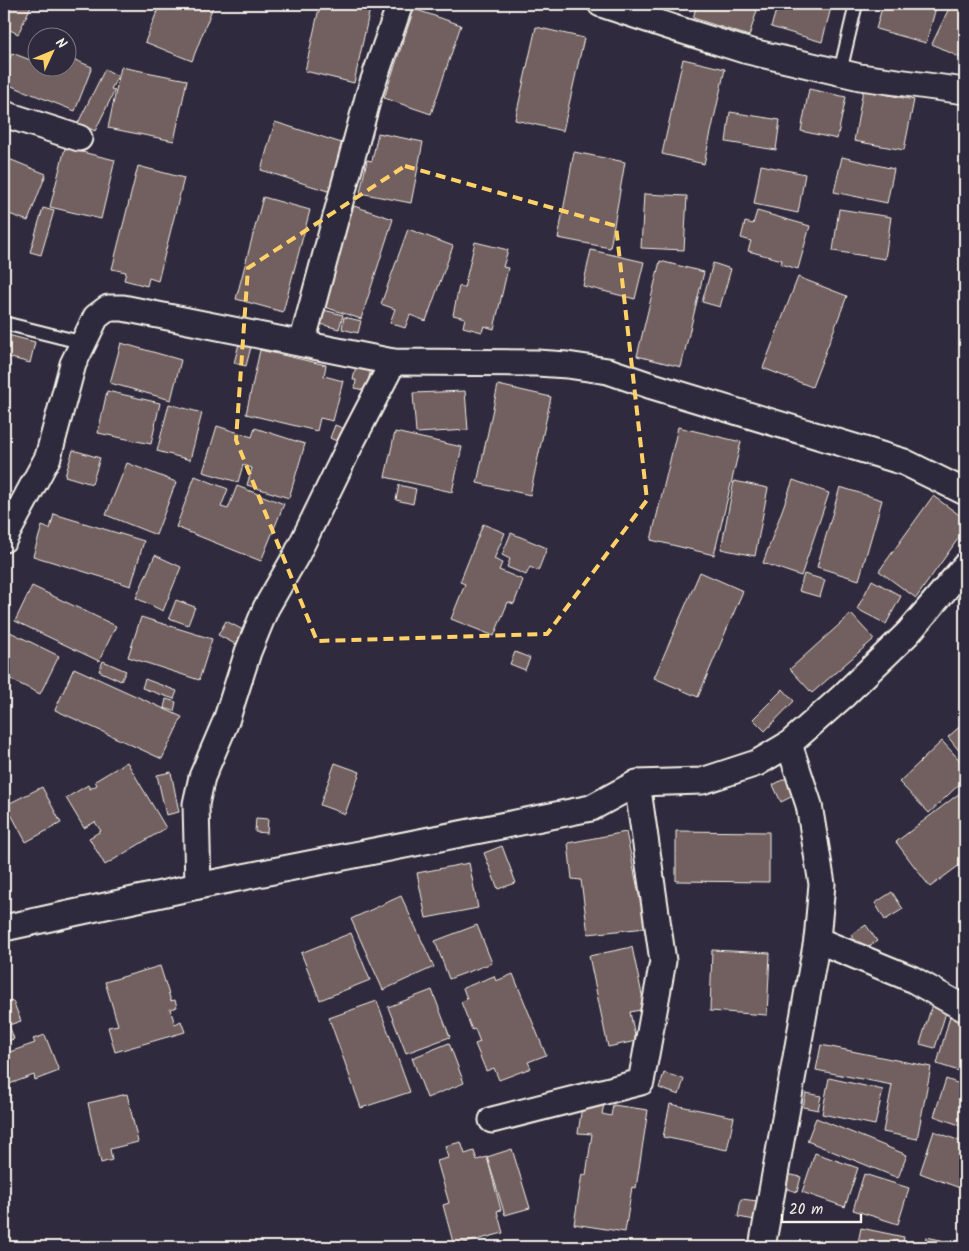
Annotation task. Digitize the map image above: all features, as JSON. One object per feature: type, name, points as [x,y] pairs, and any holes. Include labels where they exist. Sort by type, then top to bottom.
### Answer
[{"type":"street","points":[[302,343],[369,94],[400,4]]},
{"type":"street","points":[[601,4],[744,50],[860,77],[965,91]]},
{"type":"street","points":[[4,114],[79,138]]},
{"type":"street","points":[[4,539],[48,457],[73,364],[96,317],[108,308],[123,308],[393,362],[567,364],[608,371],[904,462],[965,492]]},
{"type":"street","points":[[198,886],[196,804],[202,777],[226,721],[248,652],[266,608],[296,554],[393,362]]},
{"type":"street","points":[[4,928],[198,886],[591,808],[637,783],[702,781],[757,763],[789,744],[843,696],[908,633],[965,566]]},
{"type":"street","points":[[762,1247],[817,940],[822,884],[809,805],[789,744]]},
{"type":"street","points":[[492,1120],[641,1082],[663,961],[637,783]]},
{"type":"street","points":[[817,940],[912,980],[965,1008]]},
{"type":"lane","points":[[840,72],[856,4]]},
{"type":"lane","points":[[4,323],[84,343]]},
{"type":"highlighted area","points":[[405,166],[616,226],[647,500],[547,634],[317,641],[236,440],[248,268]]},
{"type":"building","points":[[4,4],[32,4],[18,34],[4,27]]},
{"type":"building","points":[[160,4],[214,4],[192,61],[145,42]]},
{"type":"building","points":[[320,4],[371,4],[354,83],[305,71]]},
{"type":"building","points":[[697,4],[759,4],[749,36],[693,18]]},
{"type":"building","points":[[778,4],[832,4],[822,42],[771,27]]},
{"type":"building","points":[[883,4],[937,4],[926,43],[876,29]]},
{"type":"building","points":[[951,4],[965,4],[965,60],[932,44]]},
{"type":"building","points":[[414,9],[461,25],[431,114],[384,98]]},
{"type":"building","points":[[536,27],[584,38],[563,131],[515,120]]},
{"type":"building","points":[[12,53],[28,59],[28,78],[78,78],[78,61],[92,67],[75,111],[4,83],[4,73]]},
{"type":"building","points":[[683,59],[725,69],[704,164],[662,154]]},
{"type":"building","points":[[121,67],[187,80],[174,141],[108,128]]},
{"type":"building","points":[[105,69],[118,76],[111,89],[115,90],[95,131],[78,123]]},
{"type":"building","points":[[809,89],[846,97],[837,139],[801,131]]},
{"type":"building","points":[[863,90],[914,100],[904,150],[854,141]]},
{"type":"building","points":[[730,112],[780,120],[776,150],[726,142]]},
{"type":"building","points":[[275,122],[348,145],[334,193],[261,170]]},
{"type":"building","points":[[378,133],[423,142],[411,203],[360,193],[367,160],[372,161]]},
{"type":"building","points":[[65,148],[115,160],[101,219],[50,207]]},
{"type":"building","points":[[574,152],[625,162],[610,248],[558,238]]},
{"type":"building","points":[[4,157],[46,174],[28,221],[4,212]]},
{"type":"building","points":[[842,157],[894,169],[887,203],[834,192]]},
{"type":"building","points":[[761,165],[805,174],[798,213],[754,204]]},
{"type":"building","points":[[138,166],[184,178],[158,281],[149,278],[147,286],[124,280],[126,272],[112,269]]},
{"type":"building","points":[[644,194],[687,196],[684,250],[641,248]]},
{"type":"building","points":[[263,197],[310,210],[283,312],[236,299]]},
{"type":"building","points":[[354,206],[393,219],[361,319],[319,305]]},
{"type":"building","points":[[43,208],[54,211],[41,255],[30,252]]},
{"type":"building","points":[[839,209],[891,217],[885,259],[833,251]]},
{"type":"building","points":[[757,211],[810,226],[798,269],[781,264],[782,260],[748,251],[751,241],[741,238],[745,222],[753,224]]},
{"type":"building","points":[[408,229],[453,246],[426,321],[410,315],[405,328],[390,323],[395,309],[381,304]]},
{"type":"building","points":[[475,242],[508,250],[503,267],[508,268],[494,329],[484,326],[482,332],[463,327],[465,318],[453,315],[459,286],[464,288]]},
{"type":"building","points":[[591,250],[644,262],[635,299],[583,286]]},
{"type":"building","points":[[660,261],[704,272],[681,367],[637,356]]},
{"type":"building","points":[[713,263],[731,269],[720,307],[702,302]]},
{"type":"building","points":[[798,277],[847,296],[812,387],[763,368]]},
{"type":"building","points":[[324,310],[343,315],[339,329],[320,324]]},
{"type":"building","points":[[344,317],[361,321],[358,333],[342,329]]},
{"type":"building","points":[[4,334],[35,342],[30,363],[4,356]]},
{"type":"building","points":[[240,340],[252,343],[246,366],[234,363]]},
{"type":"building","points":[[121,343],[181,360],[171,400],[110,383]]},
{"type":"building","points":[[260,350],[326,365],[324,376],[343,381],[333,421],[320,418],[317,431],[246,414]]},
{"type":"building","points":[[357,361],[372,364],[366,391],[355,388],[356,380],[353,380]]},
{"type":"building","points":[[498,385],[551,397],[530,495],[477,483]]},
{"type":"building","points":[[107,391],[160,403],[151,444],[98,433]]},
{"type":"building","points":[[465,391],[468,430],[416,433],[413,393]]},
{"type":"building","points":[[169,404],[202,413],[190,460],[157,451]]},
{"type":"building","points":[[335,425],[347,430],[341,443],[330,438]]},
{"type":"building","points":[[217,426],[252,437],[255,428],[305,444],[289,498],[247,485],[252,468],[243,465],[238,482],[203,472]]},
{"type":"building","points":[[678,427],[741,442],[714,555],[651,540]]},
{"type":"building","points":[[395,432],[462,447],[452,492],[385,477]]},
{"type":"building","points":[[73,450],[100,458],[92,484],[65,476]]},
{"type":"building","points":[[127,463],[176,482],[156,535],[106,515]]},
{"type":"building","points":[[195,476],[228,489],[221,507],[228,509],[237,486],[284,504],[261,561],[176,527]]},
{"type":"building","points":[[793,480],[829,493],[801,576],[763,563]]},
{"type":"building","points":[[734,481],[768,488],[755,556],[721,549]]},
{"type":"building","points":[[399,485],[416,489],[413,504],[396,500]]},
{"type":"building","points":[[840,487],[882,500],[859,580],[817,567]]},
{"type":"building","points":[[933,496],[965,519],[965,529],[916,598],[879,571]]},
{"type":"building","points":[[54,514],[144,541],[131,586],[33,556],[42,526],[50,529]]},
{"type":"building","points":[[483,524],[505,533],[494,559],[502,563],[499,570],[523,580],[514,604],[508,602],[494,636],[451,619],[465,584],[460,582]]},
{"type":"building","points":[[511,533],[547,548],[538,571],[530,567],[526,575],[507,567],[510,559],[502,555]]},
{"type":"building","points":[[155,555],[181,567],[163,611],[136,598]]},
{"type":"building","points":[[700,572],[743,591],[698,697],[654,678]]},
{"type":"building","points":[[804,574],[825,580],[820,597],[799,591]]},
{"type":"building","points":[[872,580],[901,596],[886,624],[857,609]]},
{"type":"building","points":[[32,586],[116,626],[99,661],[15,621]]},
{"type":"building","points":[[176,600],[195,607],[188,625],[169,618]]},
{"type":"building","points":[[851,614],[874,639],[812,693],[790,669]]},
{"type":"building","points":[[141,617],[212,639],[199,680],[128,657]]},
{"type":"building","points":[[226,621],[245,631],[237,645],[218,635]]},
{"type":"building","points":[[4,629],[59,656],[40,694],[4,676]]},
{"type":"building","points":[[515,652],[530,658],[525,670],[510,664]]},
{"type":"building","points":[[103,661],[126,671],[121,681],[99,671]]},
{"type":"building","points":[[74,668],[182,717],[162,759],[55,710]]},
{"type":"building","points":[[145,679],[177,691],[174,699],[142,688]]},
{"type":"building","points":[[783,689],[794,701],[765,731],[753,719]]},
{"type":"building","points":[[166,699],[176,702],[174,711],[164,708]]},
{"type":"building","points":[[965,722],[965,758],[948,737]]},
{"type":"building","points":[[942,741],[965,766],[965,779],[929,813],[899,782]]},
{"type":"building","points":[[127,762],[166,828],[105,865],[89,838],[101,831],[95,822],[84,828],[66,798],[88,785],[90,789],[97,785],[95,781]]},
{"type":"building","points":[[335,763],[360,772],[345,814],[320,805]]},
{"type":"building","points":[[171,772],[179,812],[166,815],[157,775]]},
{"type":"building","points":[[786,778],[795,795],[781,802],[773,785]]},
{"type":"building","points":[[42,787],[61,823],[26,842],[6,805]]},
{"type":"building","points":[[965,789],[965,861],[930,887],[896,842]]},
{"type":"building","points":[[256,818],[268,819],[267,833],[255,832]]},
{"type":"building","points":[[676,831],[769,832],[769,882],[676,881]]},
{"type":"building","points":[[626,832],[646,928],[588,934],[581,880],[572,879],[568,843]]},
{"type":"building","points":[[502,846],[516,883],[498,889],[484,853]]},
{"type":"building","points":[[469,863],[478,908],[426,918],[417,873]]},
{"type":"building","points":[[892,892],[903,909],[885,920],[875,903]]},
{"type":"building","points":[[401,896],[434,967],[383,990],[351,919]]},
{"type":"building","points":[[477,925],[492,963],[449,979],[435,941]]},
{"type":"building","points":[[866,925],[877,941],[861,951],[851,935]]},
{"type":"building","points":[[351,933],[370,980],[320,1000],[301,953]]},
{"type":"building","points":[[632,947],[645,1009],[630,1012],[636,1041],[608,1047],[589,956]]},
{"type":"building","points":[[712,950],[770,953],[767,1015],[710,1011]]},
{"type":"building","points":[[160,966],[171,1001],[175,1000],[177,1007],[170,1009],[175,1024],[181,1021],[185,1032],[115,1052],[108,1027],[118,1025],[105,982]]},
{"type":"building","points":[[513,974],[546,1055],[528,1062],[531,1068],[499,1080],[494,1068],[486,1071],[475,1044],[480,1042],[475,1029],[472,1030],[461,1002],[467,999],[463,988],[494,976],[496,981]]},
{"type":"building","points":[[432,990],[450,1037],[406,1053],[388,1007]]},
{"type":"building","points":[[13,1001],[21,1021],[9,1025],[14,1039],[4,1042],[4,1004]]},
{"type":"building","points":[[377,1001],[410,1092],[361,1108],[329,1018]]},
{"type":"building","points":[[932,1005],[947,1009],[935,1048],[920,1044]]},
{"type":"building","points":[[950,1016],[965,1021],[965,1073],[937,1064]]},
{"type":"building","points":[[45,1035],[59,1071],[35,1080],[34,1075],[4,1086],[4,1054],[35,1043],[33,1039]]},
{"type":"building","points":[[449,1043],[464,1083],[427,1098],[412,1058]]},
{"type":"building","points":[[821,1045],[931,1067],[917,1139],[883,1132],[892,1085],[816,1070]]},
{"type":"building","points":[[664,1073],[684,1079],[679,1095],[659,1088]]},
{"type":"building","points":[[829,1078],[883,1090],[875,1125],[822,1114]]},
{"type":"building","points":[[946,1079],[965,1086],[965,1127],[934,1116]]},
{"type":"building","points":[[806,1093],[821,1096],[818,1110],[803,1107]]},
{"type":"building","points":[[127,1094],[138,1142],[110,1149],[112,1160],[101,1163],[88,1103]]},
{"type":"building","points":[[583,1100],[604,1104],[602,1114],[611,1116],[613,1105],[648,1110],[636,1188],[632,1187],[625,1232],[574,1224],[582,1174],[586,1175],[592,1134],[578,1133]]},
{"type":"building","points":[[670,1104],[734,1117],[727,1150],[663,1137]]},
{"type":"building","points":[[816,1118],[907,1155],[898,1178],[807,1141]]},
{"type":"building","points":[[934,1131],[965,1143],[965,1190],[920,1173]]},
{"type":"building","points":[[461,1142],[465,1154],[474,1151],[477,1160],[487,1157],[501,1210],[497,1211],[503,1233],[454,1246],[443,1205],[449,1203],[437,1161],[448,1158],[445,1146]]},
{"type":"building","points":[[512,1149],[530,1208],[505,1215],[487,1157]]},
{"type":"building","points":[[815,1153],[858,1168],[845,1207],[802,1192]]},
{"type":"building","points":[[787,1174],[801,1177],[797,1192],[784,1188]]},
{"type":"building","points":[[864,1174],[909,1188],[898,1224],[853,1210]]},
{"type":"building","points":[[741,1199],[758,1201],[755,1220],[738,1217]]},
{"type":"building","points":[[861,1228],[904,1237],[902,1247],[857,1247]]},
{"type":"building","points":[[926,1237],[965,1245],[965,1247],[924,1247]]}]
